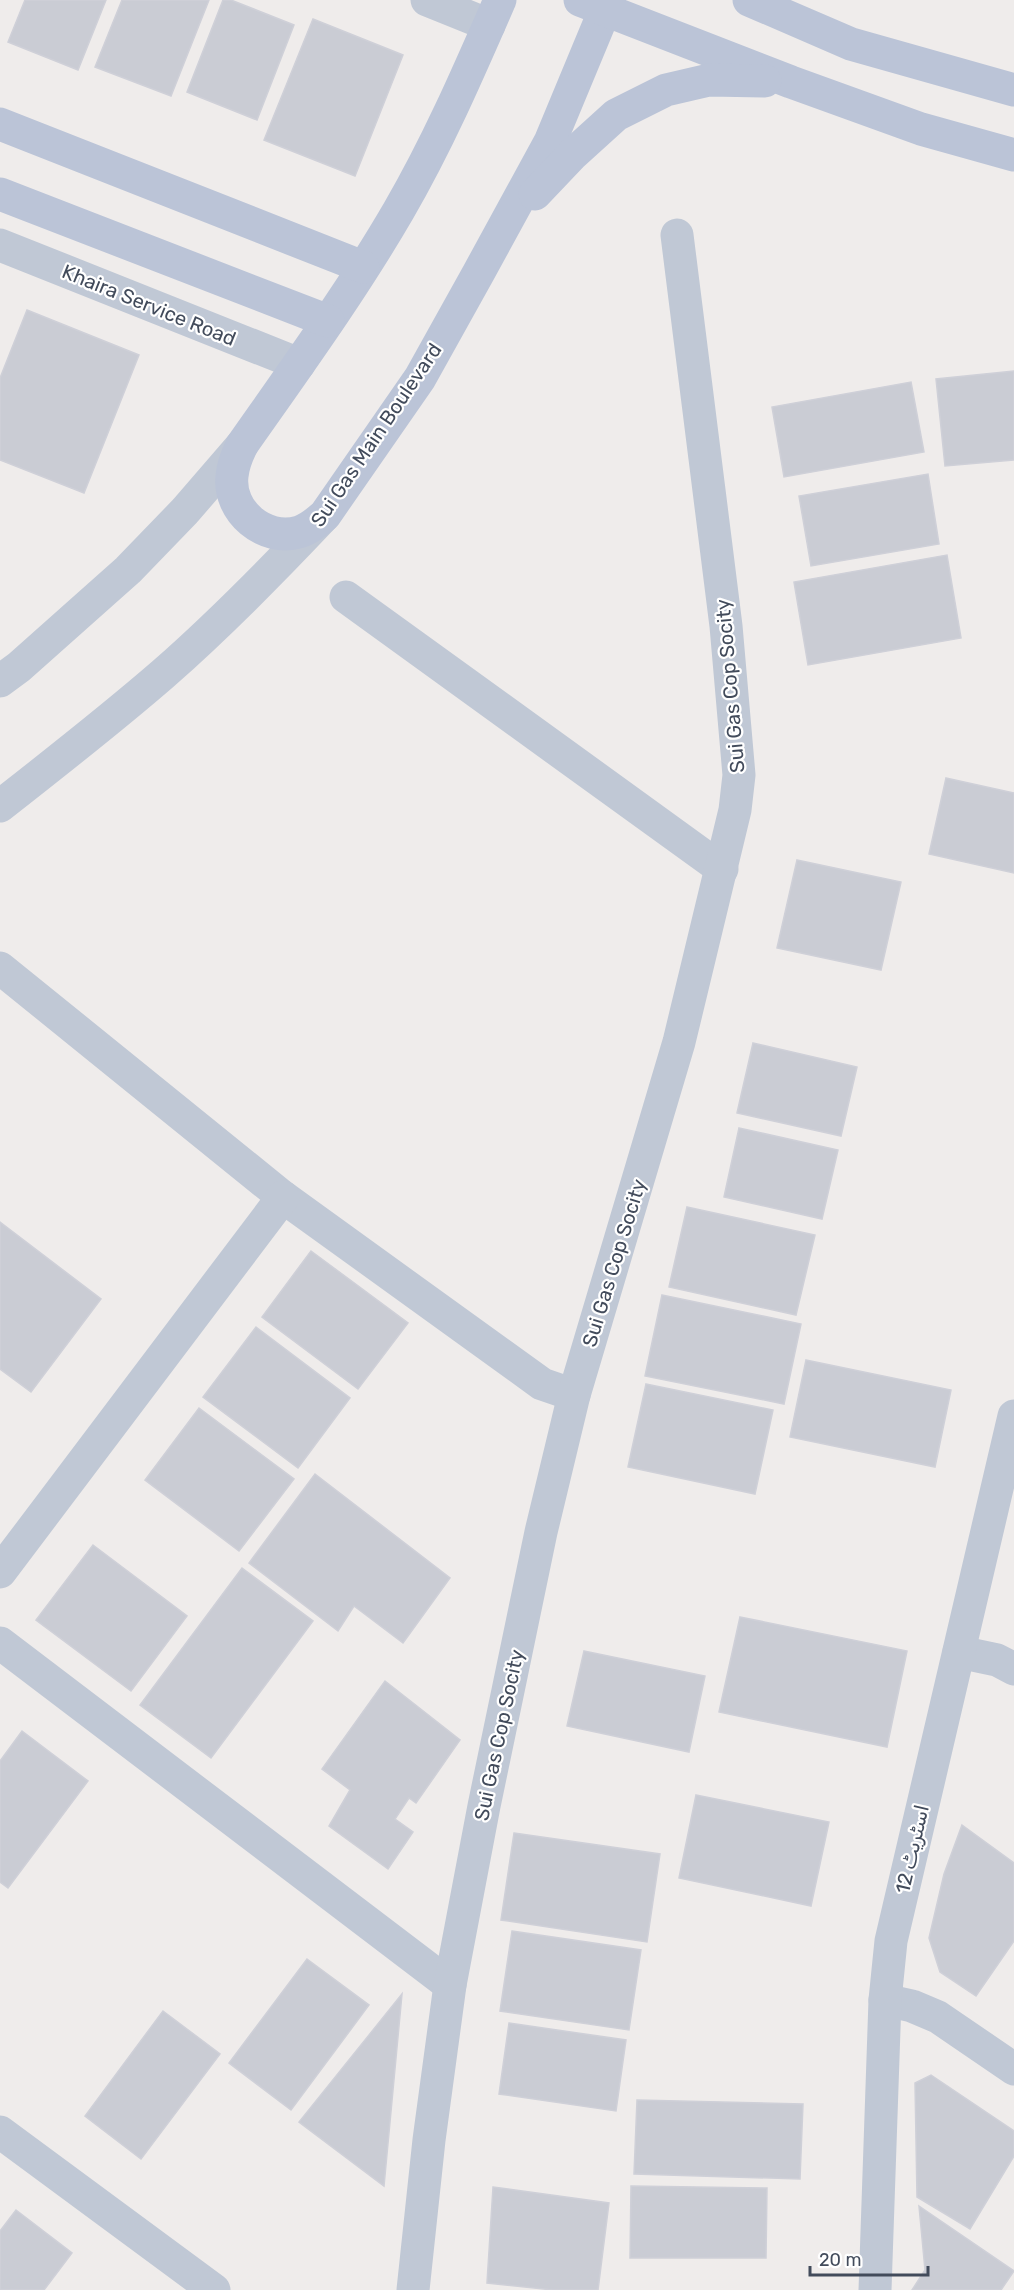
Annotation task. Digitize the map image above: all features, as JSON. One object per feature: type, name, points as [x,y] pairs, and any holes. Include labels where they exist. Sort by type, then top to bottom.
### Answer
[{"type":"main road","points":[[749,0],[850,44],[1014,90]]},
{"type":"main road","points":[[598,4],[791,82],[921,129],[1014,155]]},
{"type":"main road","name":"Sui Gas Main Boulevard","points":[[326,514],[420,378],[550,142],[598,4]]},
{"type":"main road","points":[[326,514],[313,526],[298,532],[281,534],[265,530],[250,521],[239,509],[233,494],[231,477],[235,461],[242,445],[328,321],[399,209],[453,106],[494,13]]},
{"type":"main road","points":[[503,228],[573,154],[616,115],[666,90],[709,80],[791,82]]},
{"type":"main road","points":[[0,124],[363,267]]},
{"type":"main road","points":[[0,194],[328,321]]},
{"type":"street","points":[[427,0],[494,13]]},
{"type":"street","name":"Sui Gas Cop Socity","points":[[413,2290],[429,2140],[450,1985],[484,1806],[534,1567],[574,1395],[679,1042],[735,810],[739,775],[726,626],[677,235]]},
{"type":"street","name":"Khaira Service Road","points":[[0,245],[299,364]]},
{"type":"street","points":[[0,681],[19,667],[128,570],[185,511],[242,445]]},
{"type":"street","name":"Sui Gas Main Boulevard","points":[[0,806],[77,747],[162,675],[268,575],[326,514]]},
{"type":"street","points":[[346,597],[722,868]]},
{"type":"street","points":[[0,968],[283,1197],[542,1384],[574,1395]]},
{"type":"street","points":[[0,1572],[283,1197]]},
{"type":"street","name":"اسٹریٹ 12","points":[[875,2290],[885,2000],[891,1941],[1014,1416]]},
{"type":"street","points":[[0,1643],[450,1985]]},
{"type":"street","points":[[959,1652],[997,1660],[1014,1669]]},
{"type":"street","points":[[885,2000],[912,2006],[938,2017],[1014,2069]]},
{"type":"street","points":[[0,2132],[214,2290]]},
{"type":"building","points":[[25,0],[106,0],[78,70],[8,42]]},
{"type":"building","points":[[122,0],[209,0],[171,96],[95,67]]},
{"type":"building","points":[[223,0],[231,0],[294,25],[257,120],[187,92]]},
{"type":"building","points":[[313,19],[403,55],[355,176],[264,140]]},
{"type":"building","points":[[27,310],[139,355],[84,493],[0,460],[0,378]]},
{"type":"building","points":[[1014,371],[1014,460],[945,466],[936,379]]},
{"type":"building","points":[[911,382],[924,452],[784,477],[772,407]]},
{"type":"building","points":[[928,474],[939,544],[811,566],[799,496]]},
{"type":"building","points":[[947,555],[961,638],[808,665],[794,582]]},
{"type":"building","points":[[946,778],[1014,793],[1014,873],[929,854]]},
{"type":"building","points":[[797,860],[901,882],[881,970],[777,948]]},
{"type":"building","points":[[753,1043],[857,1067],[841,1136],[737,1113]]},
{"type":"building","points":[[739,1128],[838,1150],[822,1219],[724,1197]]},
{"type":"building","points":[[687,1207],[815,1235],[796,1315],[669,1287]]},
{"type":"building","points":[[0,1222],[101,1299],[31,1392],[0,1369]]},
{"type":"building","points":[[311,1251],[408,1323],[358,1389],[262,1317]]},
{"type":"building","points":[[662,1295],[801,1324],[784,1404],[645,1376]]},
{"type":"building","points":[[256,1327],[350,1398],[298,1468],[203,1397]]},
{"type":"building","points":[[806,1360],[951,1390],[935,1467],[790,1437]]},
{"type":"building","points":[[646,1384],[773,1410],[755,1494],[628,1467]]},
{"type":"building","points":[[199,1408],[294,1479],[239,1551],[145,1480]]},
{"type":"building","points":[[315,1474],[450,1578],[403,1643],[354,1606],[338,1631],[249,1563]]},
{"type":"building","points":[[93,1545],[187,1616],[131,1691],[36,1620]]},
{"type":"building","points":[[242,1568],[313,1621],[211,1758],[140,1705]]},
{"type":"building","points":[[740,1617],[907,1651],[887,1747],[719,1712]]},
{"type":"building","points":[[584,1651],[705,1676],[689,1752],[567,1726]]},
{"type":"building","points":[[385,1681],[460,1740],[416,1803],[409,1798],[395,1819],[413,1832],[388,1869],[329,1826],[350,1790],[322,1769]]},
{"type":"building","points":[[22,1731],[88,1781],[8,1888],[0,1882],[0,1761]]},
{"type":"building","points":[[696,1795],[829,1822],[811,1906],[679,1878]]},
{"type":"building","points":[[962,1825],[1014,1863],[1014,1941],[976,1996],[940,1972],[929,1938],[944,1874]]},
{"type":"building","points":[[514,1833],[660,1854],[647,1942],[501,1920]]},
{"type":"building","points":[[512,1931],[641,1950],[629,2030],[500,2011]]},
{"type":"building","points":[[307,1959],[369,2005],[291,2110],[229,2063]]},
{"type":"building","points":[[402,1994],[384,2186],[299,2122]]},
{"type":"building","points":[[163,2011],[220,2054],[141,2159],[85,2116]]},
{"type":"building","points":[[509,2023],[626,2040],[616,2111],[499,2094]]},
{"type":"building","points":[[931,2075],[1014,2131],[1014,2156],[970,2229],[917,2197],[915,2083]]},
{"type":"building","points":[[637,2100],[803,2104],[800,2179],[634,2174]]},
{"type":"building","points":[[631,2186],[767,2188],[766,2258],[630,2258]]},
{"type":"building","points":[[493,2187],[609,2203],[598,2290],[553,2290],[487,2283]]},
{"type":"building","points":[[919,2206],[1014,2271],[1001,2290],[912,2290],[925,2270]]},
{"type":"building","points":[[16,2210],[72,2253],[44,2290],[0,2290],[0,2231]]}]
